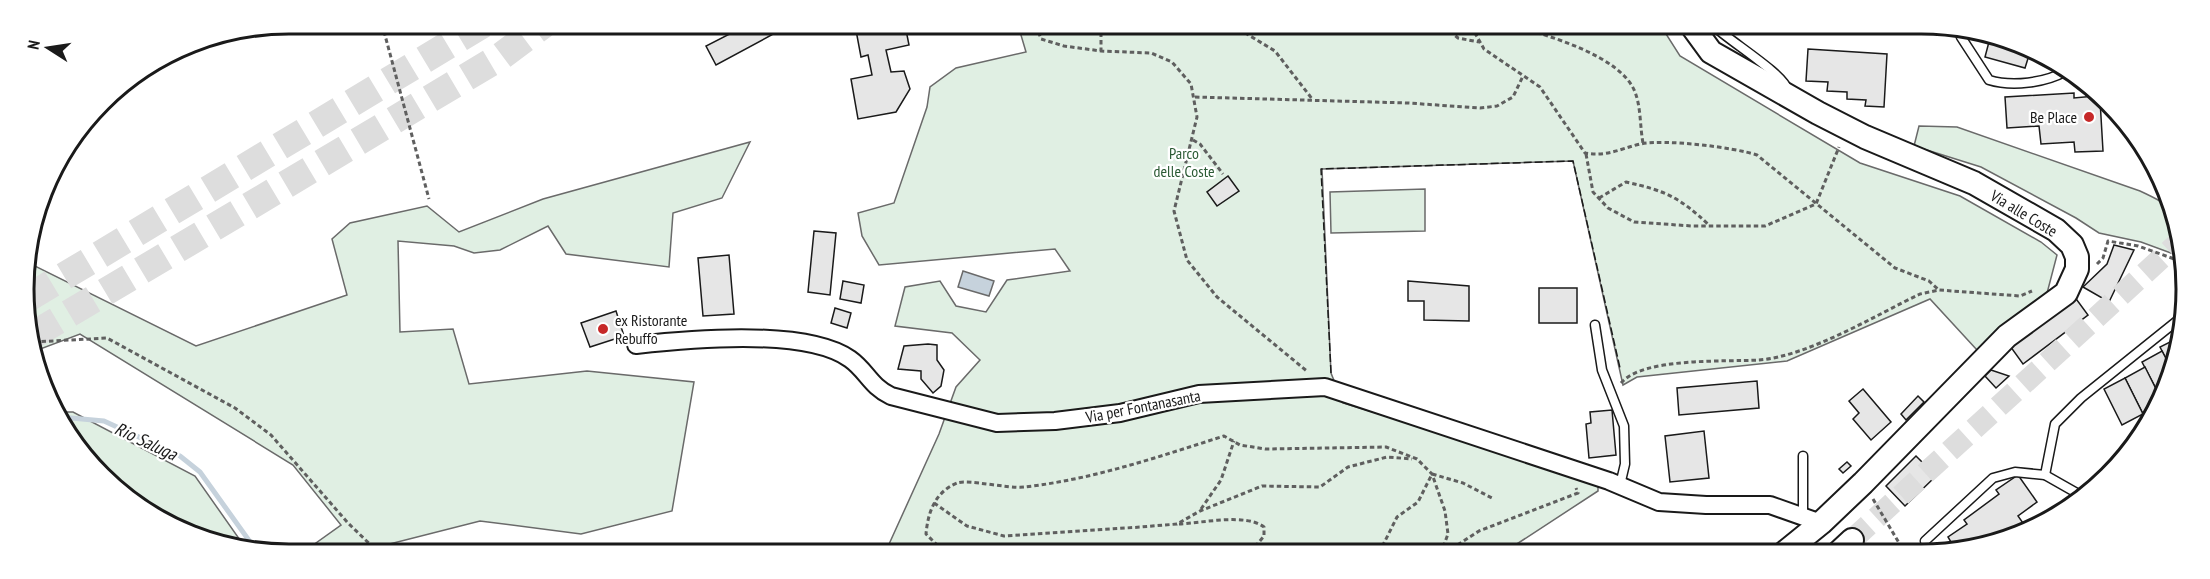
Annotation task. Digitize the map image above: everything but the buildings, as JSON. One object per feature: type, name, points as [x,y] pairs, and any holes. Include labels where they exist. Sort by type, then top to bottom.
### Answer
[{"type":"street","name":"Via alle Coste","points":[[1698,34],[1711,52],[1789,96],[1865,137],[1974,183],[2056,230],[2072,245],[2077,257],[2077,269],[2066,293],[2007,336],[1812,520],[1792,544]]},
{"type":"street","name":"Via per Fontanasanta","points":[[636,345],[692,340],[747,339],[810,343],[850,360],[877,389],[891,396],[997,423],[1055,421],[1120,413],[1199,394],[1325,387],[1620,486],[1659,502],[1770,505],[1812,520]]},
{"type":"lane","points":[[1724,34],[1752,58],[1773,70],[1786,84],[1789,96]]},
{"type":"lane","points":[[1962,38],[1989,80],[2002,84],[2053,78],[2059,75]]},
{"type":"lane","points":[[2045,476],[2055,424],[2081,398],[2173,324]]},
{"type":"lane","points":[[1595,325],[1602,370],[1624,426],[1625,464],[1620,486]]},
{"type":"lane","points":[[1803,456],[1812,520]]},
{"type":"lane","points":[[1925,541],[1993,478],[2015,472],[2045,476],[2075,492]]},
{"type":"path","points":[[385,34],[429,199]]},
{"type":"path","points":[[1039,34],[1041,39],[1064,46],[1101,51],[1151,52],[1172,62],[1191,84],[1197,117],[1174,211],[1187,260],[1217,297],[1325,387]]},
{"type":"path","points":[[1101,34],[1101,51]]},
{"type":"path","points":[[1247,34],[1275,51],[1313,100]]},
{"type":"path","points":[[1453,34],[1458,38],[1480,42]]},
{"type":"path","points":[[1476,34],[1484,49],[1540,87],[1586,153],[1593,192],[1608,207],[1634,222],[1765,226],[1816,204],[1835,155]]},
{"type":"path","points":[[1543,34],[1606,62],[1622,75],[1635,92],[1642,143]]},
{"type":"path","points":[[1195,97],[1480,108],[1497,106],[1513,97],[1523,76]]},
{"type":"path","points":[[1193,140],[1200,144],[1222,174]]},
{"type":"path","points":[[1586,153],[1601,156],[1642,143],[1733,147],[1757,155],[1895,268],[1929,281],[1939,290]]},
{"type":"path","points":[[1599,198],[1626,182],[1662,190],[1687,204],[1710,226]]},
{"type":"path","points":[[2108,241],[2138,246],[2173,259]]},
{"type":"path","points":[[1611,394],[1627,376],[1665,364],[1761,360],[1791,355],[1920,294],[1939,290],[2020,296],[2042,288]]},
{"type":"path","points":[[40,342],[107,338],[235,408],[271,435],[348,523],[370,544]]},
{"type":"path","points":[[935,544],[926,534],[928,517],[934,503],[943,492],[959,482],[1022,488],[1134,465],[1224,436],[1265,449],[1386,447],[1417,459],[1432,474],[1445,511],[1448,534],[1445,544]]},
{"type":"path","points":[[1200,511],[1221,480],[1234,441]]},
{"type":"path","points":[[1177,524],[1200,511],[1262,486],[1320,486],[1348,466],[1386,457],[1417,459]]},
{"type":"path","points":[[1432,474],[1463,483],[1492,498]]},
{"type":"path","points":[[1383,544],[1396,517],[1418,502],[1432,474]]},
{"type":"path","points":[[1458,544],[1479,531],[1578,493],[1575,484]]},
{"type":"path","points":[[934,503],[967,526],[1004,536],[1233,520],[1258,523],[1264,527],[1264,536],[1257,544]]},
{"type":"path","points":[[1877,506],[1900,544]]},
{"type":"green space","name":"Parco delle Coste","points":[[1021,34],[1666,34],[1680,56],[1860,163],[1960,196],[2041,242],[2057,255],[2046,297],[1977,350],[1930,299],[1787,361],[1637,377],[1623,385],[1573,161],[1322,169],[1331,373],[1343,403],[1598,481],[1598,491],[1517,544],[889,544],[939,434],[956,387],[980,360],[952,333],[895,326],[905,287],[940,281],[956,306],[986,312],[1007,280],[1070,271],[1055,249],[879,265],[862,236],[858,213],[894,203],[927,107],[930,87],[956,68],[1026,52]]},
{"type":"green space","points":[[1919,126],[1957,127],[2140,191],[2159,201],[2173,254],[2141,242],[2099,233],[2076,218],[1981,167],[1914,146]]},
{"type":"green space","points":[[750,142],[722,198],[673,213],[669,267],[566,254],[548,226],[500,250],[474,253],[454,246],[398,241],[400,332],[453,329],[469,384],[587,371],[694,382],[672,511],[581,534],[480,521],[390,544],[315,544],[341,525],[293,465],[80,334],[41,349],[35,306],[36,266],[196,346],[347,295],[332,239],[350,223],[427,206],[459,232],[543,199]]},
{"type":"green space","points":[[1425,189],[1425,231],[1331,233],[1330,192]]},
{"type":"green space","points":[[66,412],[73,412],[195,476],[240,540],[192,525],[134,492],[109,470],[87,445]]},
{"type":"shaded area","points":[[963,271],[994,281],[989,296],[958,287]]},
{"type":"waterway","name":"Rio Saluga","points":[[69,418],[104,421],[180,456],[200,472],[250,541]]},
{"type":"tunnel","points":[[34,294],[466,34]]},
{"type":"tunnel","points":[[38,332],[500,57],[531,34]]},
{"type":"tunnel","points":[[1852,540],[2172,248]]},
{"type":"fence","points":[[1331,373],[1321,169],[1573,161],[1620,368]]},
{"type":"place","name":"Be Place","points":[[2089,117]]},
{"type":"place","name":"ex Ristorante Rebuffo","points":[[603,329]]}]
